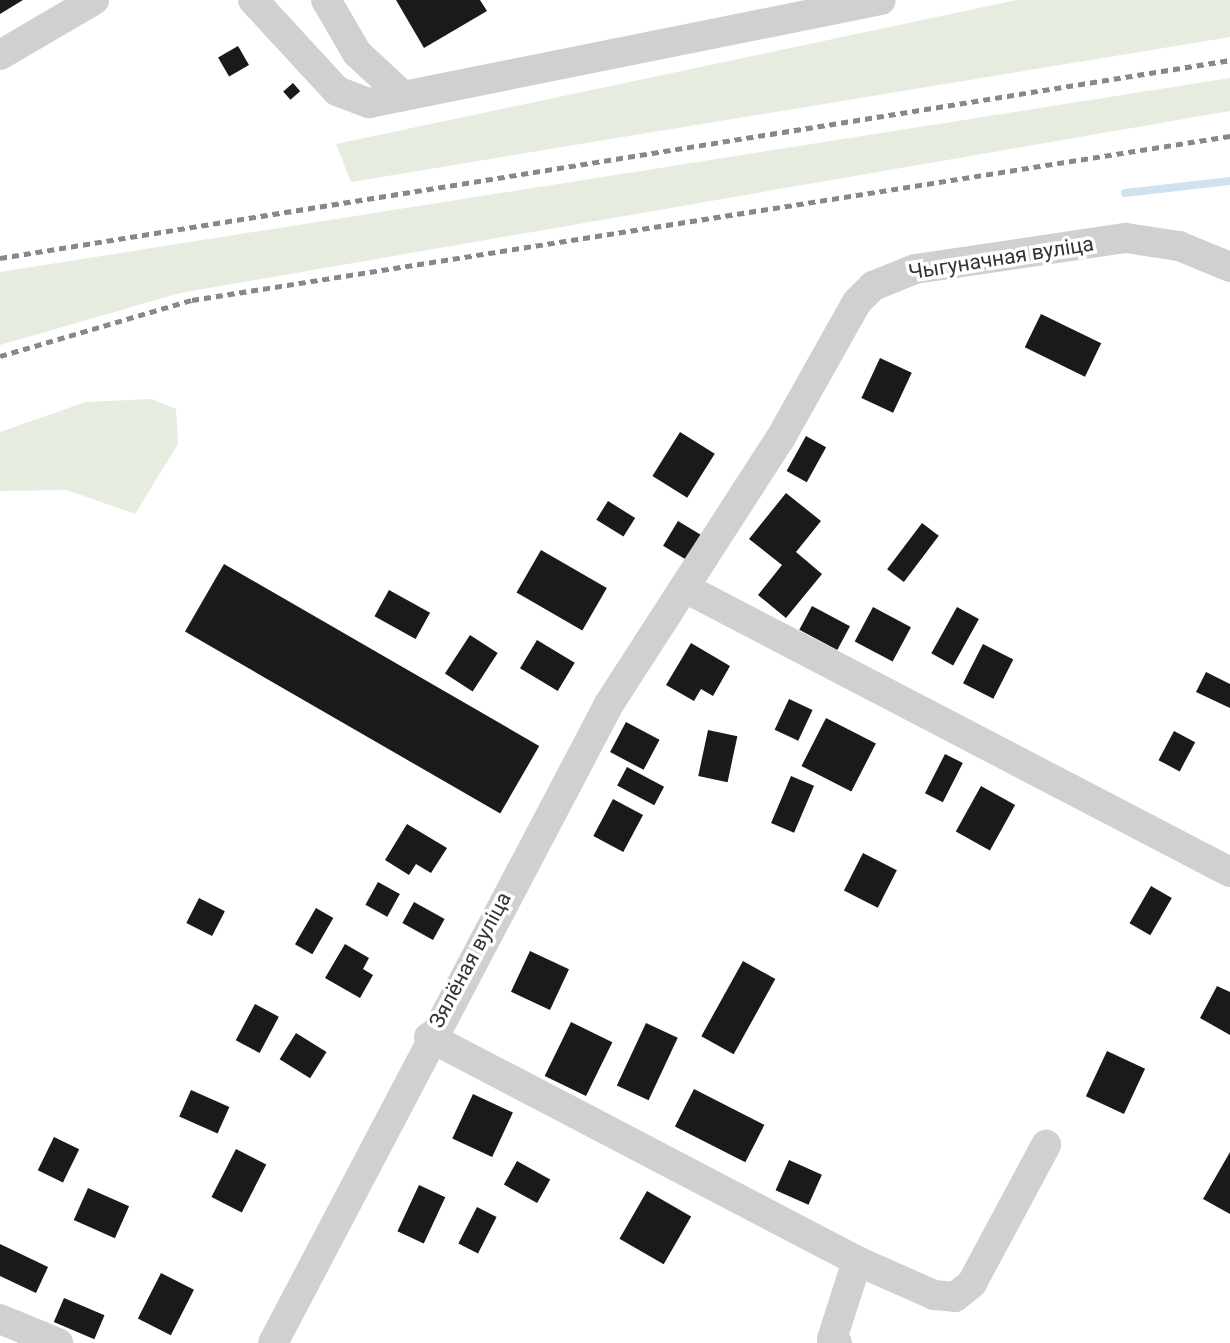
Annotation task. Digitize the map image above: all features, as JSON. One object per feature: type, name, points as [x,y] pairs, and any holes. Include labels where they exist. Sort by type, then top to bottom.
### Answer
[{"type":"street","points":[[0,55],[94,0]]},
{"type":"street","points":[[253,0],[337,91],[369,103],[400,93],[881,0]]},
{"type":"street","points":[[326,0],[357,53],[400,93]]},
{"type":"street","name":"Чыгуначная вуліца","points":[[687,589],[857,302],[873,286],[915,269],[1126,238],[1179,246],[1230,267]]},
{"type":"street","points":[[687,589],[1230,872]]},
{"type":"street","name":"Зялёная вуліца","points":[[273,1343],[429,1037],[609,704],[687,589]]},
{"type":"street","points":[[429,1037],[857,1261],[934,1295],[955,1297],[972,1283],[1046,1145]]},
{"type":"street","points":[[837,1343],[832,1339],[857,1261]]},
{"type":"street","points":[[0,1319],[58,1343]]},
{"type":"shaded area","points":[[1017,0],[1230,0],[1230,37],[351,182],[336,144]]},
{"type":"shaded area","points":[[1230,78],[1230,111],[180,293],[0,345],[0,272]]},
{"type":"shaded area","points":[[151,399],[176,409],[178,444],[135,514],[67,490],[0,491],[0,432],[86,402]]},
{"type":"building","points":[[0,0],[23,0],[0,14]]},
{"type":"building","points":[[396,0],[480,0],[487,11],[424,48]]},
{"type":"building","points":[[238,46],[249,65],[229,77],[218,58]]},
{"type":"building","points":[[293,83],[300,91],[290,100],[283,92]]},
{"type":"building","points":[[1041,314],[1101,343],[1085,377],[1025,347]]},
{"type":"building","points":[[880,358],[912,373],[893,413],[861,398]]},
{"type":"building","points":[[680,432],[715,454],[687,498],[652,476]]},
{"type":"building","points":[[806,436],[826,447],[807,482],[787,471]]},
{"type":"building","points":[[786,493],[821,521],[796,552],[822,574],[786,618],[758,595],[782,565],[749,539]]},
{"type":"building","points":[[608,501],[635,518],[623,537],[596,520]]},
{"type":"building","points":[[678,521],[703,536],[688,561],[663,546]]},
{"type":"building","points":[[922,523],[939,536],[904,582],[887,569]]},
{"type":"building","points":[[541,550],[607,588],[582,630],[516,592]]},
{"type":"building","points":[[224,564],[539,746],[500,814],[185,632]]},
{"type":"building","points":[[389,590],[430,613],[416,639],[374,616]]},
{"type":"building","points":[[812,606],[850,626],[837,650],[799,630]]},
{"type":"building","points":[[873,607],[911,627],[893,662],[855,641]]},
{"type":"building","points":[[957,607],[979,619],[953,665],[931,653]]},
{"type":"building","points":[[470,635],[498,653],[473,692],[445,674]]},
{"type":"building","points":[[537,640],[575,663],[558,691],[520,668]]},
{"type":"building","points":[[691,643],[730,666],[713,696],[701,689],[694,701],[666,685]]},
{"type":"building","points":[[983,644],[1013,659],[993,699],[963,683]]},
{"type":"building","points":[[1206,672],[1230,684],[1230,708],[1196,692]]},
{"type":"building","points":[[789,699],[813,710],[798,741],[775,730]]},
{"type":"building","points":[[826,718],[876,743],[851,792],[801,766]]},
{"type":"building","points":[[626,722],[660,740],[644,770],[610,752]]},
{"type":"building","points":[[708,730],[737,736],[728,782],[698,776]]},
{"type":"building","points":[[1174,731],[1195,742],[1180,771],[1159,760]]},
{"type":"building","points":[[945,754],[963,763],[943,802],[925,793]]},
{"type":"building","points":[[627,767],[664,787],[654,805],[617,786]]},
{"type":"building","points":[[791,776],[814,786],[794,833],[771,823]]},
{"type":"building","points":[[981,786],[1015,805],[990,850],[956,831]]},
{"type":"building","points":[[613,799],[643,815],[623,852],[593,836]]},
{"type":"building","points":[[407,824],[447,848],[431,873],[416,864],[409,875],[385,860]]},
{"type":"building","points":[[863,853],[897,870],[878,908],[844,890]]},
{"type":"building","points":[[378,882],[400,894],[387,917],[365,905]]},
{"type":"building","points":[[1151,886],[1172,898],[1150,935],[1130,923]]},
{"type":"building","points":[[199,898],[225,911],[212,936],[186,923]]},
{"type":"building","points":[[414,902],[445,919],[433,940],[402,923]]},
{"type":"building","points":[[316,908],[333,918],[312,954],[295,944]]},
{"type":"building","points":[[345,944],[369,958],[363,969],[373,975],[360,998],[325,978]]},
{"type":"building","points":[[530,951],[569,969],[550,1010],[511,992]]},
{"type":"building","points":[[743,961],[775,979],[734,1054],[701,1036]]},
{"type":"building","points":[[1217,986],[1230,992],[1230,1035],[1200,1018]]},
{"type":"building","points":[[255,1004],[279,1017],[260,1053],[236,1040]]},
{"type":"building","points":[[571,1022],[612,1042],[586,1096],[545,1076]]},
{"type":"building","points":[[646,1023],[678,1038],[649,1100],[617,1086]]},
{"type":"building","points":[[296,1033],[327,1052],[310,1078],[280,1059]]},
{"type":"building","points":[[1107,1051],[1145,1069],[1124,1114],[1086,1096]]},
{"type":"building","points":[[694,1089],[764,1125],[745,1162],[675,1126]]},
{"type":"building","points":[[191,1090],[229,1107],[218,1134],[179,1116]]},
{"type":"building","points":[[473,1094],[513,1113],[492,1157],[452,1138]]},
{"type":"building","points":[[54,1137],[79,1149],[63,1183],[38,1170]]},
{"type":"building","points":[[236,1149],[266,1164],[242,1213],[211,1197]]},
{"type":"building","points":[[1230,1152],[1230,1214],[1203,1199]]},
{"type":"building","points":[[789,1160],[822,1175],[808,1205],[776,1190]]},
{"type":"building","points":[[517,1161],[550,1179],[537,1203],[504,1185]]},
{"type":"building","points":[[419,1185],[445,1197],[424,1243],[397,1231]]},
{"type":"building","points":[[88,1188],[129,1206],[115,1238],[74,1220]]},
{"type":"building","points":[[647,1191],[691,1216],[664,1264],[620,1239]]},
{"type":"building","points":[[477,1207],[497,1217],[478,1254],[458,1244]]},
{"type":"building","points":[[0,1244],[48,1267],[36,1293],[0,1276]]},
{"type":"building","points":[[161,1273],[194,1290],[171,1335],[138,1318]]},
{"type":"building","points":[[64,1298],[105,1315],[94,1339],[54,1322]]},
{"type":"waterway","points":[[1125,193],[1230,181]]},
{"type":"railway","points":[[0,258],[1230,60]]},
{"type":"railway","points":[[0,356],[192,300],[1230,136]]}]
